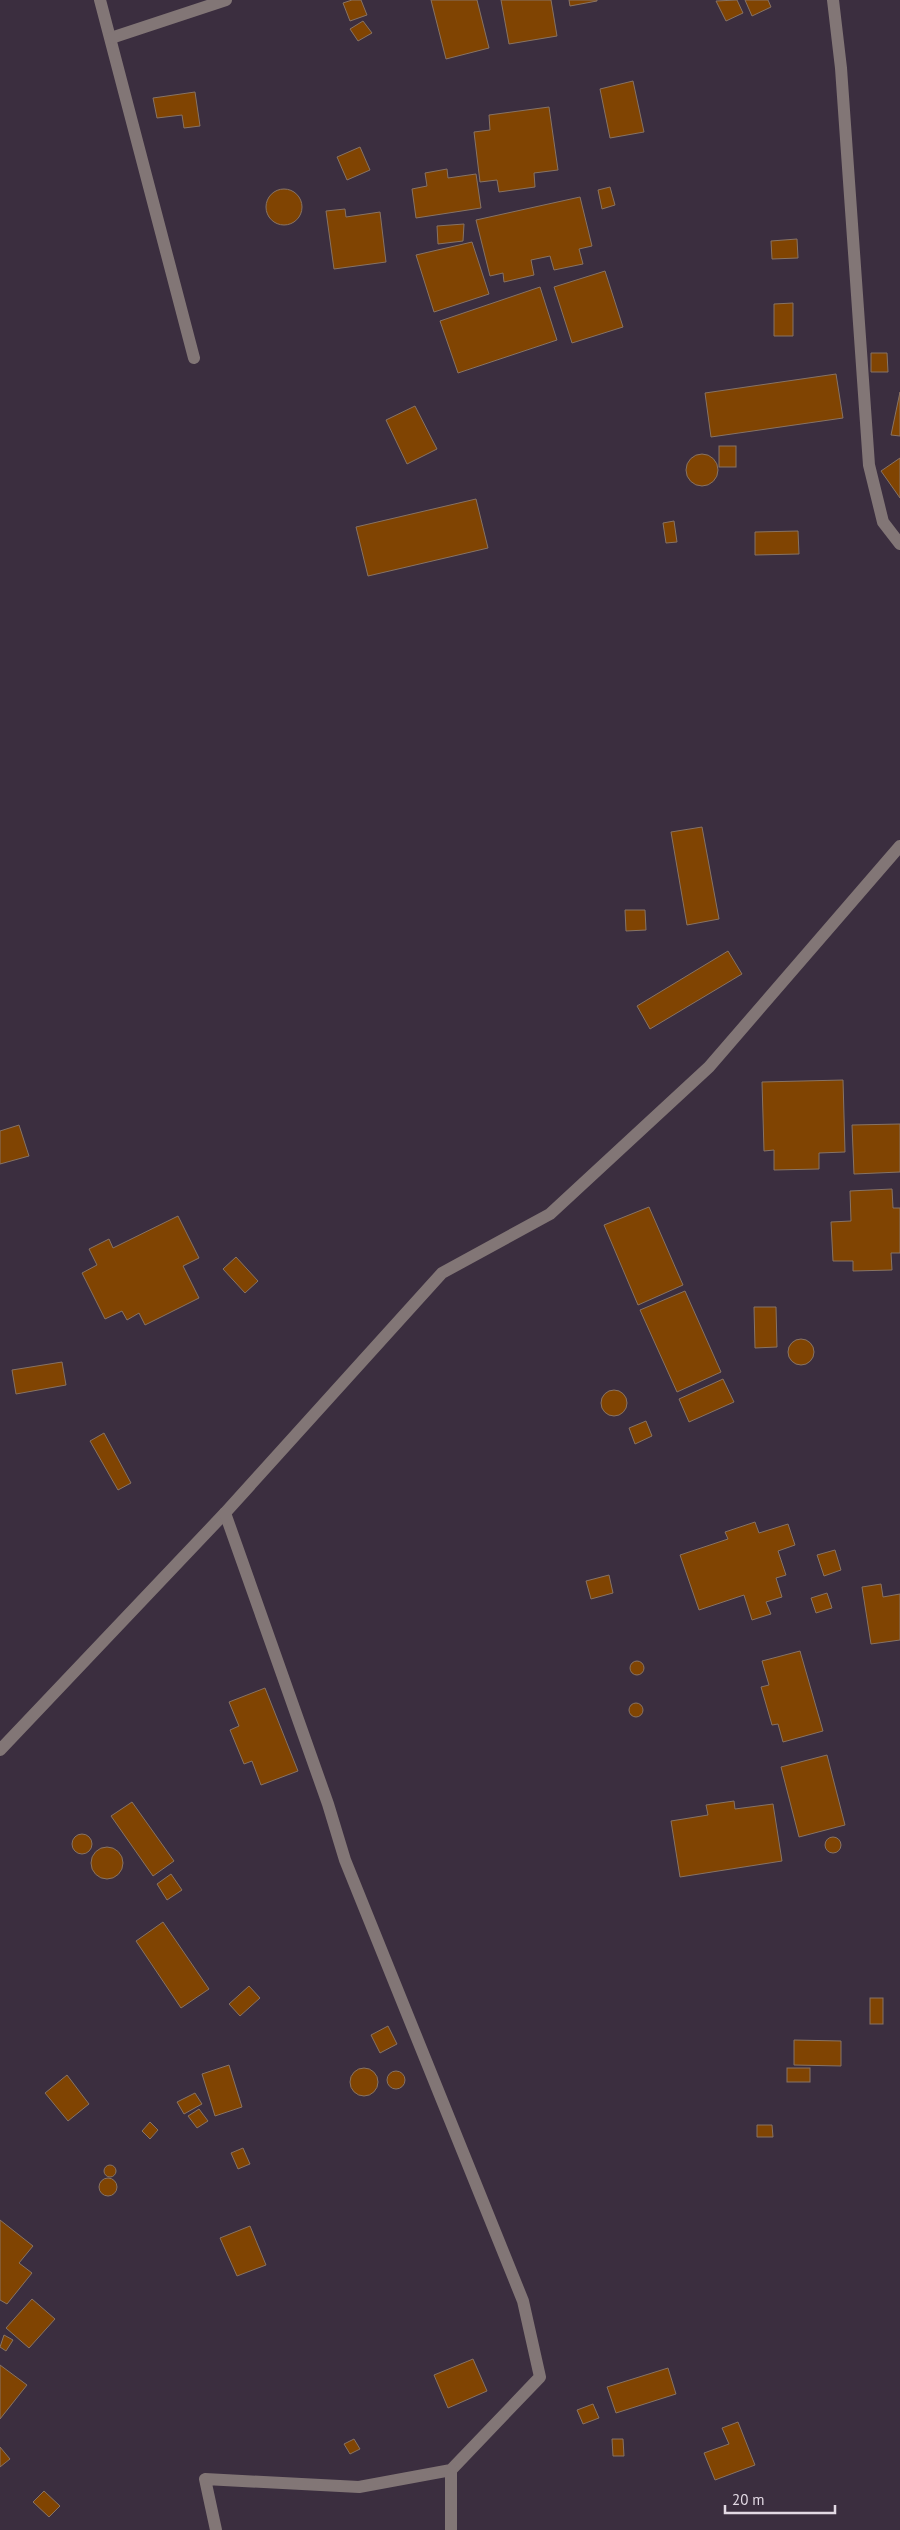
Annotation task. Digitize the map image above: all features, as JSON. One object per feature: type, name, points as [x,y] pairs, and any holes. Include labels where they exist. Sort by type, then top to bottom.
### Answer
[{"type":"street","points":[[100,0],[194,358]]},
{"type":"street","points":[[111,38],[226,0]]},
{"type":"street","points":[[833,0],[841,68],[869,465],[883,522],[900,544]]},
{"type":"street","points":[[0,1750],[225,1513],[442,1273],[550,1214],[709,1067],[900,846]]},
{"type":"street","points":[[216,2530],[205,2479],[359,2486],[451,2470],[540,2378],[523,2301],[345,1860],[328,1804],[225,1513]]},
{"type":"street","points":[[451,2470],[451,2530]]},
{"type":"building","points":[[361,0],[367,15],[350,21],[343,3]]},
{"type":"building","points":[[431,0],[477,0],[489,48],[446,59]]},
{"type":"building","points":[[501,0],[551,0],[557,36],[509,44]]},
{"type":"building","points":[[569,0],[597,0],[597,1],[570,6]]},
{"type":"building","points":[[737,0],[743,13],[726,21],[716,1]]},
{"type":"building","points":[[745,0],[768,0],[771,7],[752,16]]},
{"type":"building","points":[[363,21],[372,33],[358,41],[350,29]]},
{"type":"building","points":[[633,81],[644,132],[610,138],[600,89]]},
{"type":"building","points":[[195,92],[200,126],[184,128],[182,115],[157,118],[153,98]]},
{"type":"building","points":[[549,107],[558,170],[534,173],[535,187],[499,192],[497,180],[480,182],[474,132],[490,130],[489,115]]},
{"type":"building","points":[[360,147],[370,170],[347,180],[337,157]]},
{"type":"building","points":[[447,169],[448,178],[476,174],[481,208],[416,218],[412,189],[427,186],[425,173]]},
{"type":"building","points":[[610,187],[615,205],[602,209],[598,190]]},
{"type":"building","points":[[284,189],[297,194],[302,207],[297,220],[284,225],[271,220],[266,207],[271,194]]},
{"type":"building","points":[[580,197],[592,246],[579,249],[583,264],[554,270],[550,256],[531,260],[534,275],[504,282],[503,273],[490,276],[476,220]]},
{"type":"building","points":[[345,209],[346,217],[380,212],[386,262],[334,269],[326,211]]},
{"type":"building","points":[[464,224],[463,241],[438,244],[437,226]]},
{"type":"building","points":[[797,239],[798,258],[772,259],[771,241]]},
{"type":"building","points":[[472,242],[489,294],[434,312],[416,255]]},
{"type":"building","points":[[605,271],[623,327],[572,343],[554,287]]},
{"type":"building","points":[[540,287],[557,340],[458,373],[440,321]]},
{"type":"building","points":[[793,303],[793,336],[774,336],[774,304]]},
{"type":"building","points":[[871,353],[887,353],[888,372],[871,372]]},
{"type":"building","points":[[836,374],[843,418],[711,437],[705,393]]},
{"type":"building","points":[[900,392],[900,436],[891,435]]},
{"type":"building","points":[[415,406],[437,449],[407,464],[386,420]]},
{"type":"building","points":[[719,446],[736,446],[736,467],[719,467]]},
{"type":"building","points":[[702,454],[708,455],[713,459],[717,464],[717,476],[713,481],[708,485],[702,486],[696,485],[691,481],[687,476],[686,470],[687,464],[691,459],[696,455]]},
{"type":"building","points":[[900,458],[900,498],[881,471]]},
{"type":"building","points":[[476,499],[488,548],[368,576],[356,527]]},
{"type":"building","points":[[674,521],[677,542],[666,543],[663,523]]},
{"type":"building","points":[[798,531],[799,554],[755,555],[755,532]]},
{"type":"building","points":[[702,827],[719,919],[687,925],[671,832]]},
{"type":"building","points":[[625,910],[645,910],[646,930],[626,931]]},
{"type":"building","points":[[728,951],[742,974],[650,1029],[637,1006]]},
{"type":"building","points":[[843,1080],[845,1152],[819,1153],[819,1169],[774,1170],[774,1150],[764,1151],[762,1082]]},
{"type":"building","points":[[900,1124],[900,1172],[854,1174],[852,1125]]},
{"type":"building","points":[[19,1125],[29,1156],[0,1164],[0,1131]]},
{"type":"building","points":[[892,1189],[893,1208],[900,1208],[900,1253],[891,1253],[892,1270],[853,1271],[853,1261],[833,1261],[831,1222],[851,1221],[850,1191]]},
{"type":"building","points":[[649,1207],[683,1285],[638,1305],[604,1225]]},
{"type":"building","points":[[178,1216],[199,1258],[183,1266],[199,1298],[145,1325],[139,1313],[127,1320],[122,1311],[105,1319],[82,1273],[97,1265],[89,1249],[109,1239],[113,1248]]},
{"type":"building","points":[[236,1257],[258,1281],[245,1293],[223,1269]]},
{"type":"building","points":[[685,1291],[721,1372],[677,1392],[640,1310]]},
{"type":"building","points":[[754,1307],[776,1307],[777,1347],[755,1348]]},
{"type":"building","points":[[801,1339],[810,1343],[814,1352],[810,1361],[801,1365],[792,1361],[788,1352],[792,1343]]},
{"type":"building","points":[[62,1362],[66,1385],[16,1394],[12,1370]]},
{"type":"building","points":[[723,1379],[734,1402],[689,1422],[679,1399]]},
{"type":"building","points":[[614,1390],[623,1394],[627,1403],[623,1412],[614,1416],[605,1412],[601,1403],[605,1394]]},
{"type":"building","points":[[646,1421],[652,1436],[635,1444],[629,1428]]},
{"type":"building","points":[[104,1433],[131,1483],[118,1490],[90,1441]]},
{"type":"building","points":[[755,1522],[759,1533],[788,1524],[795,1545],[778,1551],[786,1575],[776,1578],[782,1597],[766,1602],[771,1614],[752,1620],[744,1595],[699,1610],[680,1555],[728,1539],[725,1532]]},
{"type":"building","points":[[835,1550],[841,1570],[824,1576],[817,1555]]},
{"type":"building","points":[[609,1575],[613,1593],[591,1599],[586,1581]]},
{"type":"building","points":[[881,1584],[883,1597],[900,1594],[900,1640],[871,1644],[862,1587]]},
{"type":"building","points":[[827,1593],[832,1608],[816,1613],[811,1598]]},
{"type":"building","points":[[800,1651],[823,1731],[783,1742],[778,1724],[772,1725],[761,1687],[769,1685],[762,1661]]},
{"type":"building","points":[[634,1661],[640,1661],[644,1668],[640,1675],[634,1675],[630,1671],[630,1665]]},
{"type":"building","points":[[265,1688],[298,1771],[261,1785],[252,1761],[244,1764],[230,1730],[239,1726],[229,1702]]},
{"type":"building","points":[[636,1703],[641,1705],[643,1710],[641,1715],[636,1717],[631,1715],[629,1710],[631,1705]]},
{"type":"building","points":[[827,1755],[845,1825],[799,1837],[781,1767]]},
{"type":"building","points":[[734,1801],[735,1809],[773,1804],[782,1861],[680,1877],[671,1821],[708,1815],[706,1805]]},
{"type":"building","points":[[132,1802],[174,1861],[153,1876],[111,1816]]},
{"type":"building","points":[[82,1834],[89,1837],[92,1844],[89,1851],[82,1854],[75,1851],[72,1844],[75,1837]]},
{"type":"building","points":[[833,1837],[839,1839],[841,1845],[839,1851],[833,1853],[827,1851],[825,1845],[827,1839]]},
{"type":"building","points":[[107,1847],[113,1848],[118,1852],[122,1857],[122,1869],[118,1874],[113,1878],[107,1879],[101,1878],[96,1874],[92,1869],[91,1863],[92,1857],[96,1852],[101,1848]]},
{"type":"building","points":[[171,1874],[182,1890],[167,1900],[157,1884]]},
{"type":"building","points":[[163,1922],[209,1989],[181,2008],[136,1941]]},
{"type":"building","points":[[249,1986],[260,1998],[240,2016],[229,2004]]},
{"type":"building","points":[[870,1998],[883,1998],[883,2024],[870,2024]]},
{"type":"building","points":[[388,2026],[397,2044],[380,2053],[371,2035]]},
{"type":"building","points":[[794,2040],[841,2041],[841,2066],[794,2065]]},
{"type":"building","points":[[229,2065],[242,2107],[215,2116],[202,2074]]},
{"type":"building","points":[[364,2068],[374,2072],[378,2082],[374,2092],[364,2096],[354,2092],[350,2082],[354,2072]]},
{"type":"building","points":[[787,2068],[810,2068],[810,2082],[787,2082]]},
{"type":"building","points":[[396,2071],[402,2074],[405,2080],[402,2086],[396,2089],[390,2086],[387,2080],[390,2074]]},
{"type":"building","points":[[67,2075],[89,2104],[68,2121],[45,2093]]},
{"type":"building","points":[[195,2093],[202,2104],[184,2114],[177,2102]]},
{"type":"building","points":[[199,2109],[208,2121],[197,2128],[188,2116]]},
{"type":"building","points":[[150,2122],[158,2130],[150,2139],[142,2131]]},
{"type":"building","points":[[757,2125],[772,2125],[773,2137],[757,2137]]},
{"type":"building","points":[[243,2148],[250,2164],[238,2169],[231,2153]]},
{"type":"building","points":[[112,2165],[115,2166],[115,2176],[108,2177],[105,2176],[104,2169],[105,2166]]},
{"type":"building","points":[[108,2178],[114,2181],[117,2187],[114,2193],[108,2196],[102,2193],[99,2187],[102,2181]]},
{"type":"building","points":[[0,2220],[33,2246],[19,2263],[32,2273],[7,2304],[0,2300]]},
{"type":"building","points":[[250,2226],[266,2265],[237,2276],[220,2238]]},
{"type":"building","points":[[32,2299],[55,2319],[29,2348],[6,2328]]},
{"type":"building","points":[[4,2335],[13,2340],[6,2351],[0,2347]]},
{"type":"building","points":[[473,2359],[487,2391],[448,2408],[434,2375]]},
{"type":"building","points":[[0,2365],[27,2385],[0,2419]]},
{"type":"building","points":[[668,2368],[676,2394],[616,2413],[607,2387]]},
{"type":"building","points":[[593,2404],[599,2418],[583,2424],[577,2410]]},
{"type":"building","points":[[738,2422],[755,2465],[715,2480],[704,2453],[729,2444],[722,2428]]},
{"type":"building","points":[[354,2439],[360,2449],[350,2454],[344,2444]]},
{"type":"building","points":[[612,2439],[623,2439],[624,2456],[613,2456]]},
{"type":"building","points":[[0,2447],[10,2459],[0,2467]]},
{"type":"building","points":[[44,2491],[60,2506],[49,2517],[33,2502]]}]
